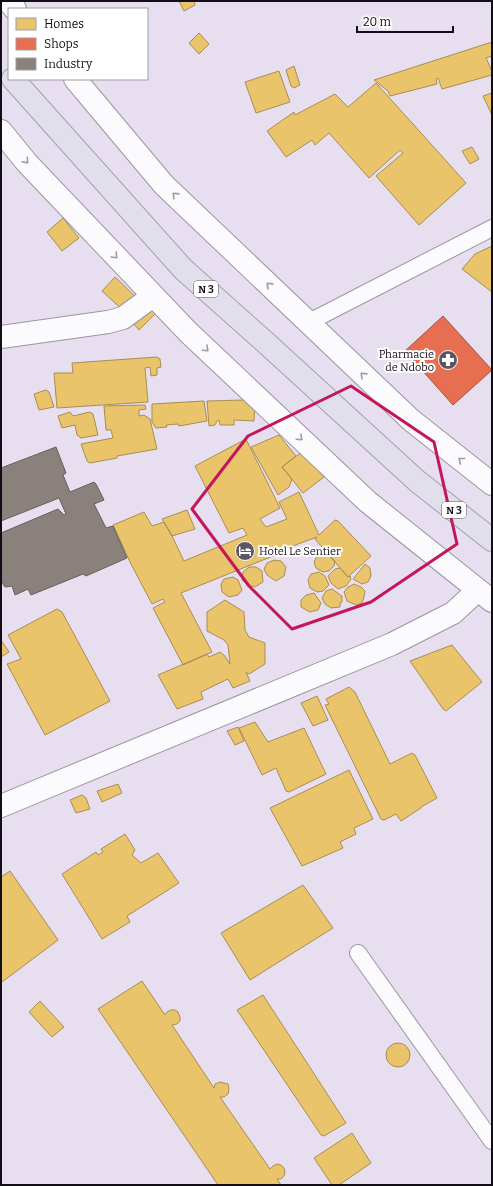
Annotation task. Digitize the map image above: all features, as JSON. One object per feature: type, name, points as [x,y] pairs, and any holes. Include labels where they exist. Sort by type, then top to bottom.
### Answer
[{"type":"highway","name":"N 3","points":[[14,80],[183,269],[417,481],[492,540]]},
{"type":"main road","points":[[76,80],[164,184],[411,420],[492,484]]},
{"type":"main road","points":[[1,131],[27,163],[188,332],[368,502],[485,596],[392,644],[1,806]]},
{"type":"main road","points":[[1,337],[108,322],[123,318],[153,296]]},
{"type":"lane","points":[[309,322],[492,228]]},
{"type":"lane","points":[[358,953],[492,1141]]},
{"type":"highlighted area","points":[[351,386],[434,442],[457,544],[371,602],[292,629],[249,586],[192,509],[248,436]]},
{"type":"building: Homes","points":[[179,1],[194,1],[195,5],[184,11]]},
{"type":"building: Homes","points":[[199,33],[209,44],[199,54],[189,43]]},
{"type":"building: Homes","points":[[492,42],[492,56],[486,58],[492,71],[492,75],[442,89],[438,78],[436,79],[437,84],[390,96],[388,91],[374,80]]},
{"type":"building: Homes","points":[[294,66],[300,85],[294,88],[291,86],[286,70]]},
{"type":"building: Homes","points":[[279,71],[290,102],[256,113],[245,82]]},
{"type":"building: Homes","points":[[376,83],[466,183],[419,225],[376,176],[403,153],[400,150],[369,178],[329,133],[315,145],[312,140],[286,157],[267,131],[294,112],[295,115],[335,94],[348,107]]},
{"type":"building: Homes","points":[[492,93],[492,115],[483,96]]},
{"type":"building: Homes","points":[[472,147],[479,159],[470,164],[462,151]]},
{"type":"building: Homes","points":[[63,218],[79,238],[62,251],[47,232]]},
{"type":"building: Homes","points":[[492,246],[492,292],[462,269],[475,254]]},
{"type":"building: Homes","points":[[115,277],[139,300],[126,313],[102,291]]},
{"type":"building: Homes","points":[[155,304],[160,309],[139,330],[134,324]]},
{"type":"building: Homes","points":[[157,357],[160,359],[161,367],[157,368],[157,375],[151,376],[150,367],[145,368],[148,402],[57,408],[54,373],[73,373],[72,363]]},
{"type":"building: Homes","points":[[46,390],[49,392],[54,407],[39,410],[34,394]]},
{"type":"building: Homes","points":[[244,400],[255,402],[254,421],[234,420],[234,425],[220,425],[219,420],[215,425],[209,426],[207,401]]},
{"type":"building: Homes","points":[[204,401],[207,421],[179,426],[178,424],[166,425],[167,427],[156,428],[152,422],[152,404]]},
{"type":"building: Homes","points":[[145,405],[146,409],[139,410],[139,416],[144,415],[150,419],[157,449],[117,456],[117,458],[90,463],[87,461],[81,444],[113,438],[111,430],[106,430],[104,406]]},
{"type":"building: Homes","points":[[70,412],[73,416],[90,412],[93,414],[98,435],[81,438],[77,435],[75,425],[62,428],[58,416]]},
{"type":"building: Homes","points":[[279,435],[296,456],[282,467],[292,479],[289,487],[278,495],[251,447]]},
{"type":"building: Homes","name":"Hotel Le Sentier","points":[[244,440],[247,441],[280,508],[260,519],[266,527],[287,519],[279,502],[299,492],[319,535],[335,520],[338,521],[371,556],[348,577],[315,539],[317,537],[282,550],[283,552],[181,593],[212,652],[183,665],[153,608],[165,602],[163,599],[152,604],[113,525],[144,512],[152,526],[164,522],[184,561],[247,535],[243,528],[229,533],[195,466]]},
{"type":"building: Homes","points":[[303,451],[324,477],[303,493],[282,467]]},
{"type":"building: Homes","points":[[187,510],[195,529],[172,536],[162,519]]},
{"type":"building: Homes","points":[[325,551],[335,561],[334,566],[329,571],[323,572],[316,568],[314,562],[318,554]]},
{"type":"building: Homes","points":[[274,560],[281,561],[286,567],[284,576],[276,581],[267,575],[264,569],[267,563]]},
{"type":"building: Homes","points":[[365,564],[370,568],[371,576],[368,582],[362,584],[353,579]]},
{"type":"building: Homes","points":[[249,567],[256,567],[262,571],[263,582],[255,587],[248,585],[242,580],[243,572]]},
{"type":"building: Homes","points":[[340,568],[348,577],[350,576],[351,579],[346,586],[338,589],[331,583],[328,576],[335,569]]},
{"type":"building: Homes","points":[[319,572],[325,576],[329,585],[323,591],[317,592],[310,588],[308,580],[311,574]]},
{"type":"building: Homes","points":[[233,577],[238,580],[242,590],[238,595],[229,597],[222,592],[221,584],[224,579]]},
{"type":"building: Homes","points":[[354,584],[361,587],[365,591],[362,603],[356,605],[347,601],[344,592],[348,587]]},
{"type":"building: Homes","points":[[332,589],[342,596],[340,607],[331,608],[325,604],[322,598],[326,591]]},
{"type":"building: Homes","points":[[314,593],[321,603],[318,610],[310,612],[301,607],[301,600],[306,595]]},
{"type":"building: Homes","points":[[225,600],[244,612],[245,630],[249,637],[265,643],[265,664],[249,674],[246,672],[250,681],[233,688],[228,679],[201,692],[203,699],[177,709],[158,675],[207,654],[209,657],[220,652],[230,664],[228,645],[224,640],[207,631],[207,612]]},
{"type":"building: Homes","points":[[57,609],[62,612],[110,701],[45,735],[7,664],[21,659],[8,635]]},
{"type":"building: Homes","points":[[1,640],[9,652],[1,657]]},
{"type":"building: Homes","points":[[452,645],[482,682],[446,711],[443,709],[410,661]]},
{"type":"building: Homes","points":[[349,687],[355,692],[390,764],[412,753],[415,755],[437,798],[401,821],[396,814],[384,820],[381,819],[325,705],[329,704],[326,699]]},
{"type":"building: Homes","points":[[317,696],[328,720],[313,726],[301,703]]},
{"type":"building: Homes","points":[[255,722],[268,742],[304,728],[326,774],[289,792],[286,791],[276,768],[262,775],[239,728]]},
{"type":"building: Homes","points":[[238,727],[244,741],[235,745],[227,731]]},
{"type":"building: Homes","points":[[349,770],[373,819],[354,828],[356,834],[340,842],[343,848],[302,866],[270,808]]},
{"type":"building: Homes","points":[[118,784],[122,793],[102,802],[97,791]]},
{"type":"building: Homes","points":[[82,795],[86,798],[90,809],[76,813],[70,800]]},
{"type":"building: Homes","points":[[125,834],[135,850],[132,855],[141,863],[158,853],[179,883],[127,916],[130,922],[102,939],[62,874],[96,852],[98,855],[103,852],[101,849]]},
{"type":"building: Homes","points":[[10,871],[58,940],[2,982],[1,877]]},
{"type":"building: Homes","points":[[303,885],[333,928],[250,980],[221,933]]},
{"type":"building: Homes","points":[[142,981],[165,1015],[171,1010],[178,1012],[180,1021],[177,1024],[172,1025],[214,1088],[215,1084],[220,1082],[228,1084],[228,1094],[224,1097],[220,1097],[270,1169],[277,1164],[284,1168],[284,1176],[281,1179],[277,1179],[281,1185],[218,1185],[98,1009]]},
{"type":"building: Homes","points":[[263,995],[346,1123],[324,1136],[321,1135],[237,1010]]},
{"type":"building: Homes","points":[[40,1001],[64,1027],[52,1037],[29,1012]]},
{"type":"building: Homes","points":[[398,1043],[403,1044],[409,1050],[409,1060],[403,1066],[398,1067],[393,1066],[387,1060],[386,1055],[387,1050],[393,1044]]},
{"type":"building: Homes","points":[[352,1133],[371,1163],[339,1185],[332,1185],[314,1158]]},
{"type":"building: Shops","name":"Pharmacie de Ndobo","points":[[443,316],[492,370],[453,405],[405,351]]},
{"type":"building: Industry","points":[[56,447],[66,473],[63,475],[70,492],[94,482],[96,484],[104,500],[94,504],[106,528],[113,526],[127,558],[86,576],[83,574],[31,595],[28,589],[15,595],[12,586],[4,586],[1,579],[1,533],[58,509],[64,515],[66,514],[59,498],[1,521],[1,468]]},
{"type":"place","name":"Pharmacie de Ndobo","points":[[448,360]]},
{"type":"place","name":"Hotel Le Sentier","points":[[245,551]]}]
